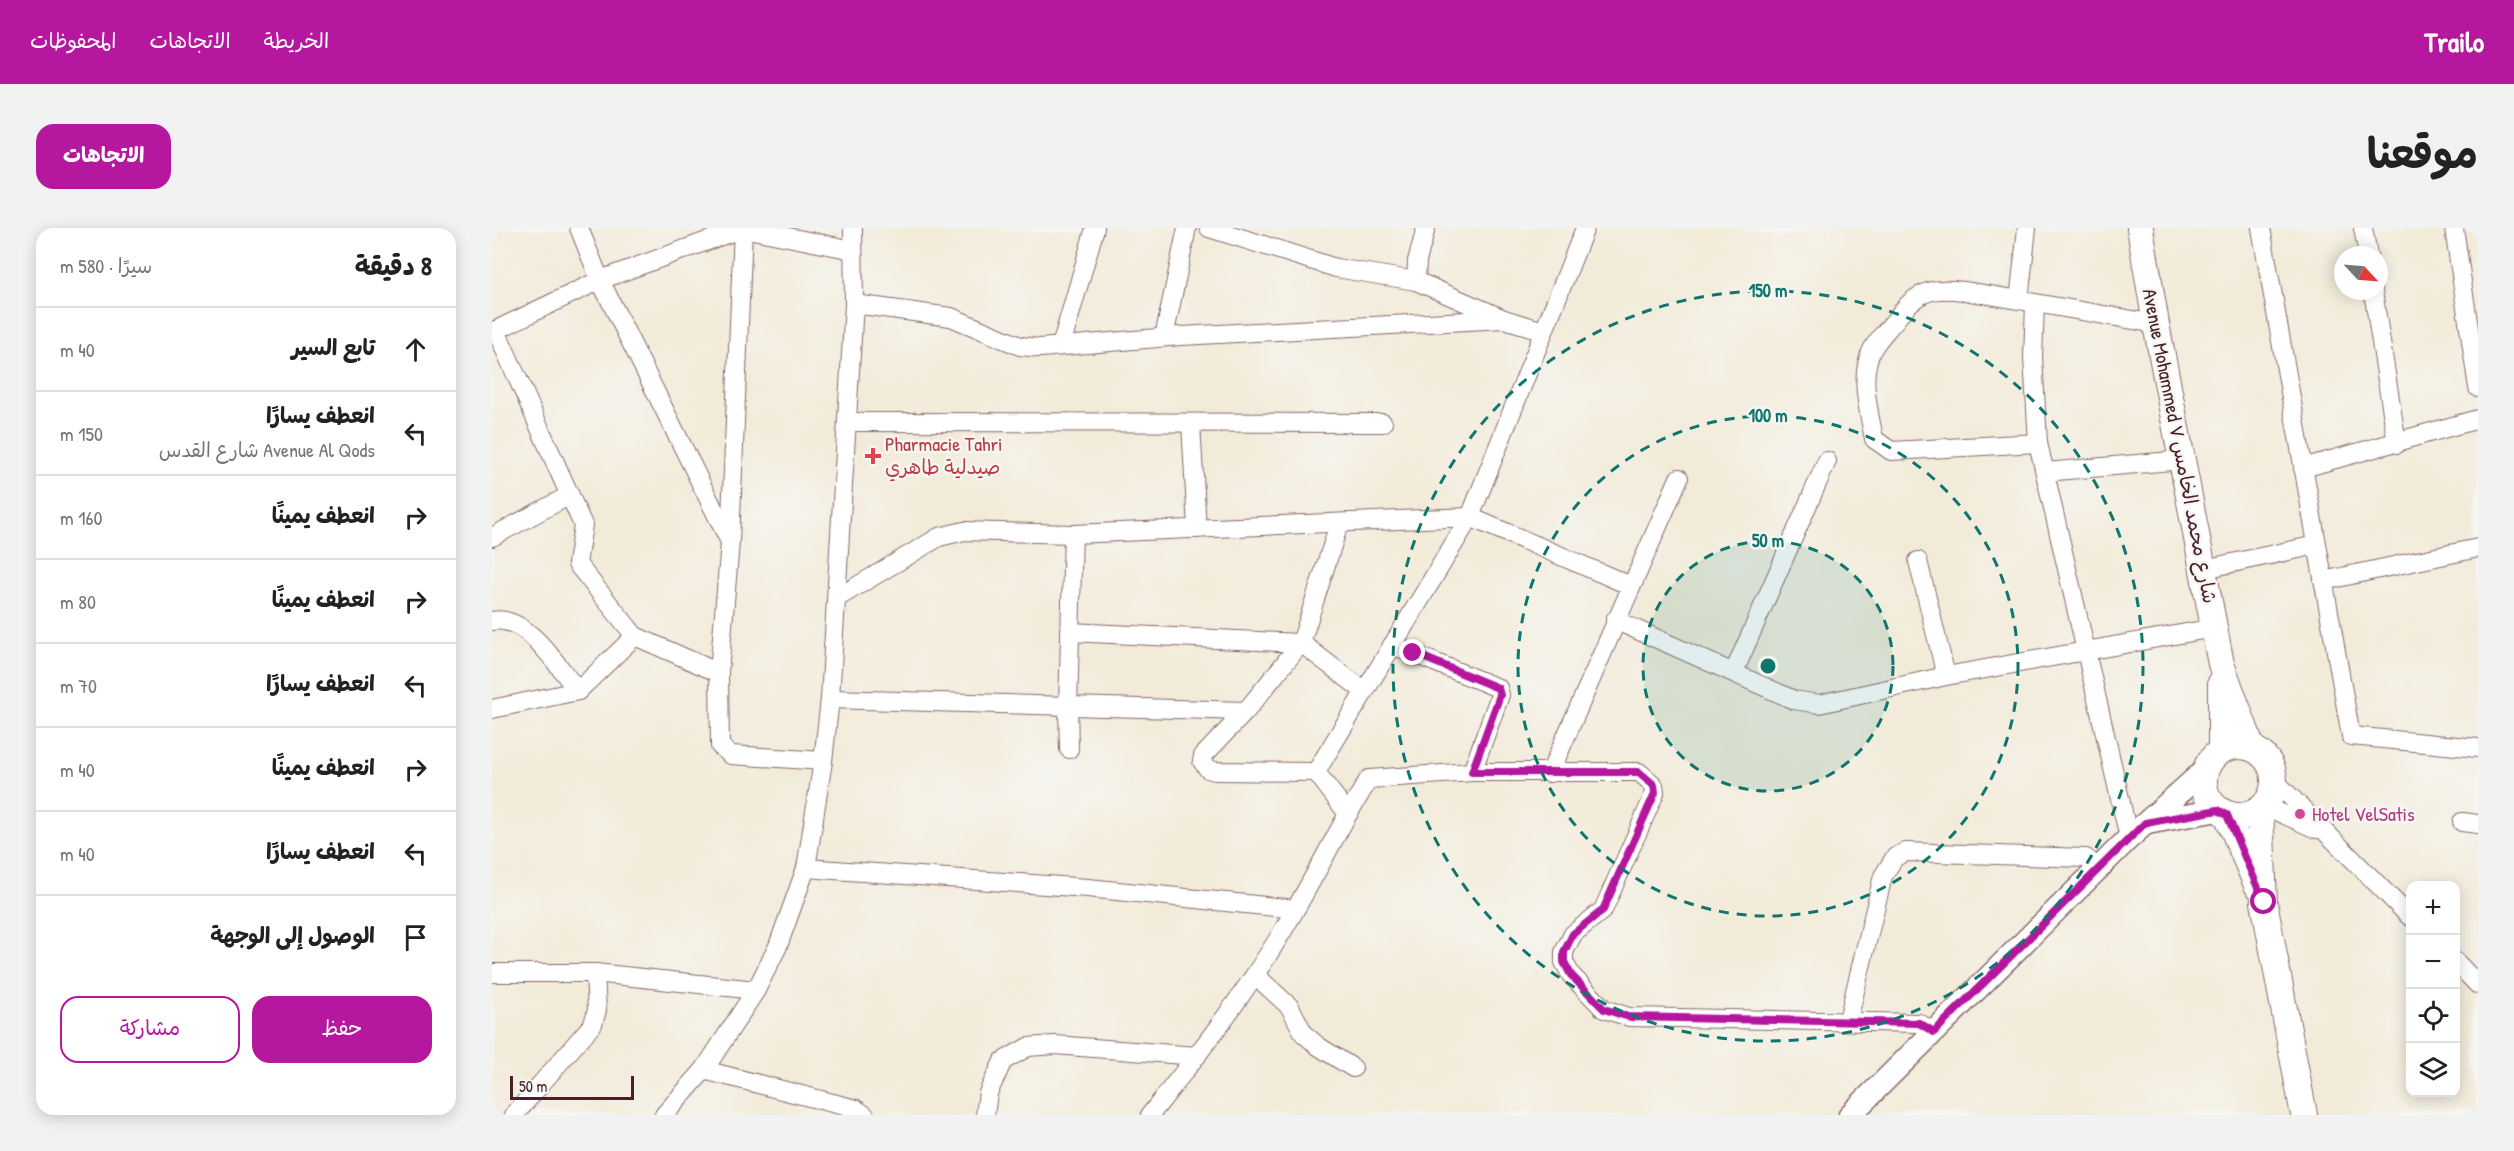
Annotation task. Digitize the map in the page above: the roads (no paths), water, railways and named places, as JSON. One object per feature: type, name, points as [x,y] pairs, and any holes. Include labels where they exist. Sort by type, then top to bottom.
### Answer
[{"type":"main road","name":"Avenue Mohammed V شارع محمد الخامس","points":[[2140,228],[2156,324],[2221,664],[2252,747]]},
{"type":"main road","name":"Avenue Mohammed V شارع محمد الخامس","points":[[2221,664],[2221,751]]},
{"type":"main road","points":[[2222,812],[2238,817],[2250,815],[2262,808],[2270,799],[2275,781],[2273,771],[2268,761],[2252,747],[2236,746],[2221,751],[2211,759],[2205,771],[2205,792],[2222,812],[2264,902]]},
{"type":"main road","points":[[2262,808],[2264,902],[2304,1115]]},
{"type":"street","points":[[579,228],[600,280],[730,542]]},
{"type":"street","points":[[743,228],[730,542],[719,673],[720,746],[724,752],[731,755],[823,761]]},
{"type":"street","points":[[719,673],[635,636],[577,564],[583,525],[494,331],[600,280],[743,228],[853,250]]},
{"type":"street","points":[[664,1115],[704,1070],[756,990],[778,946],[806,868],[830,699],[854,304],[853,228]]},
{"type":"street","points":[[1061,346],[1095,228]]},
{"type":"street","points":[[1164,337],[1187,228]]},
{"type":"street","points":[[1209,228],[1336,268],[1416,281],[1504,319],[1545,331]]},
{"type":"street","points":[[1416,281],[1417,261],[1426,228]]},
{"type":"street","points":[[1316,772],[1470,517],[1585,228]]},
{"type":"street","points":[[2027,228],[2027,302],[2038,443],[2086,652],[2137,831]]},
{"type":"street","points":[[2261,228],[2351,736],[2478,748]]},
{"type":"street","points":[[2363,228],[2366,246]]},
{"type":"street","points":[[2454,228],[2478,388]]},
{"type":"street","points":[[2038,443],[1891,451],[1875,439],[1865,376],[1867,363],[1873,348],[1907,304],[1934,290],[1971,292],[2156,324]]},
{"type":"street","points":[[2374,300],[2397,444]]},
{"type":"street","points":[[854,304],[951,317],[1020,346],[1040,348],[1164,337],[1504,319]]},
{"type":"street","points":[[2303,468],[2478,420]]},
{"type":"street","points":[[848,422],[1383,423]]},
{"type":"street","points":[[1191,423],[1197,529]]},
{"type":"street","points":[[2045,472],[2183,460]]},
{"type":"street","points":[[1734,672],[1827,461]]},
{"type":"street","points":[[1550,773],[1679,478]]},
{"type":"street","points":[[492,537],[570,495]]},
{"type":"street","points":[[837,598],[939,537],[964,531],[1073,534],[1470,517],[1632,586]]},
{"type":"street","points":[[1316,772],[1208,769],[1202,761],[1203,756],[1246,711],[1301,643],[1339,524]]},
{"type":"street","points":[[1069,749],[1073,534]]},
{"type":"street","points":[[2204,568],[2317,545]]},
{"type":"street","points":[[2323,581],[2478,548]]},
{"type":"street","points":[[1918,561],[1946,676]]},
{"type":"street","points":[[495,615],[527,630],[578,690]]},
{"type":"street","points":[[1616,620],[1794,700],[1820,705],[1946,676],[2214,628]]},
{"type":"street","points":[[1070,632],[1301,643],[1364,691]]},
{"type":"street","points":[[492,709],[578,690],[635,636]]},
{"type":"street","points":[[1392,645],[1498,688],[1500,695],[1472,772]]},
{"type":"street","points":[[830,699],[1246,711]]},
{"type":"street","points":[[1850,1115],[2098,868],[2205,771]]},
{"type":"street","points":[[1316,772],[1348,814]]},
{"type":"street","points":[[1150,1115],[1197,1056],[1255,975],[1369,779],[1472,772],[1639,772],[1654,785],[1655,793],[1603,910],[1573,934],[1564,952],[1564,962],[1571,975],[1604,1009],[1629,1017],[1919,1023],[1934,1032]]},
{"type":"street","points":[[2275,781],[2406,914]]},
{"type":"street","points":[[2262,808],[2326,834]]},
{"type":"street","points":[[2137,831],[2222,812]]},
{"type":"street","points":[[1848,1020],[1883,876],[1895,857],[1906,852],[2086,858],[2098,868]]},
{"type":"street","points":[[806,868],[1088,888],[1295,909]]},
{"type":"street","points":[[2460,966],[2478,984]]},
{"type":"street","points":[[492,973],[595,973],[756,990]]},
{"type":"street","points":[[514,1115],[593,1024],[597,1010],[595,973]]},
{"type":"street","points":[[1255,975],[1290,1007],[1304,1034],[1318,1046],[1353,1068]]},
{"type":"street","points":[[985,1115],[988,1093],[1004,1061],[1028,1047],[1055,1045],[1197,1056]]},
{"type":"street","points":[[704,1070],[856,1109],[865,1115]]},
{"type":"place","name":"Pharmacie Tahri صيدلية طاهري","points":[[873,456]]},
{"type":"place","name":"Hotel VelSatis","points":[[2300,814]]}]
